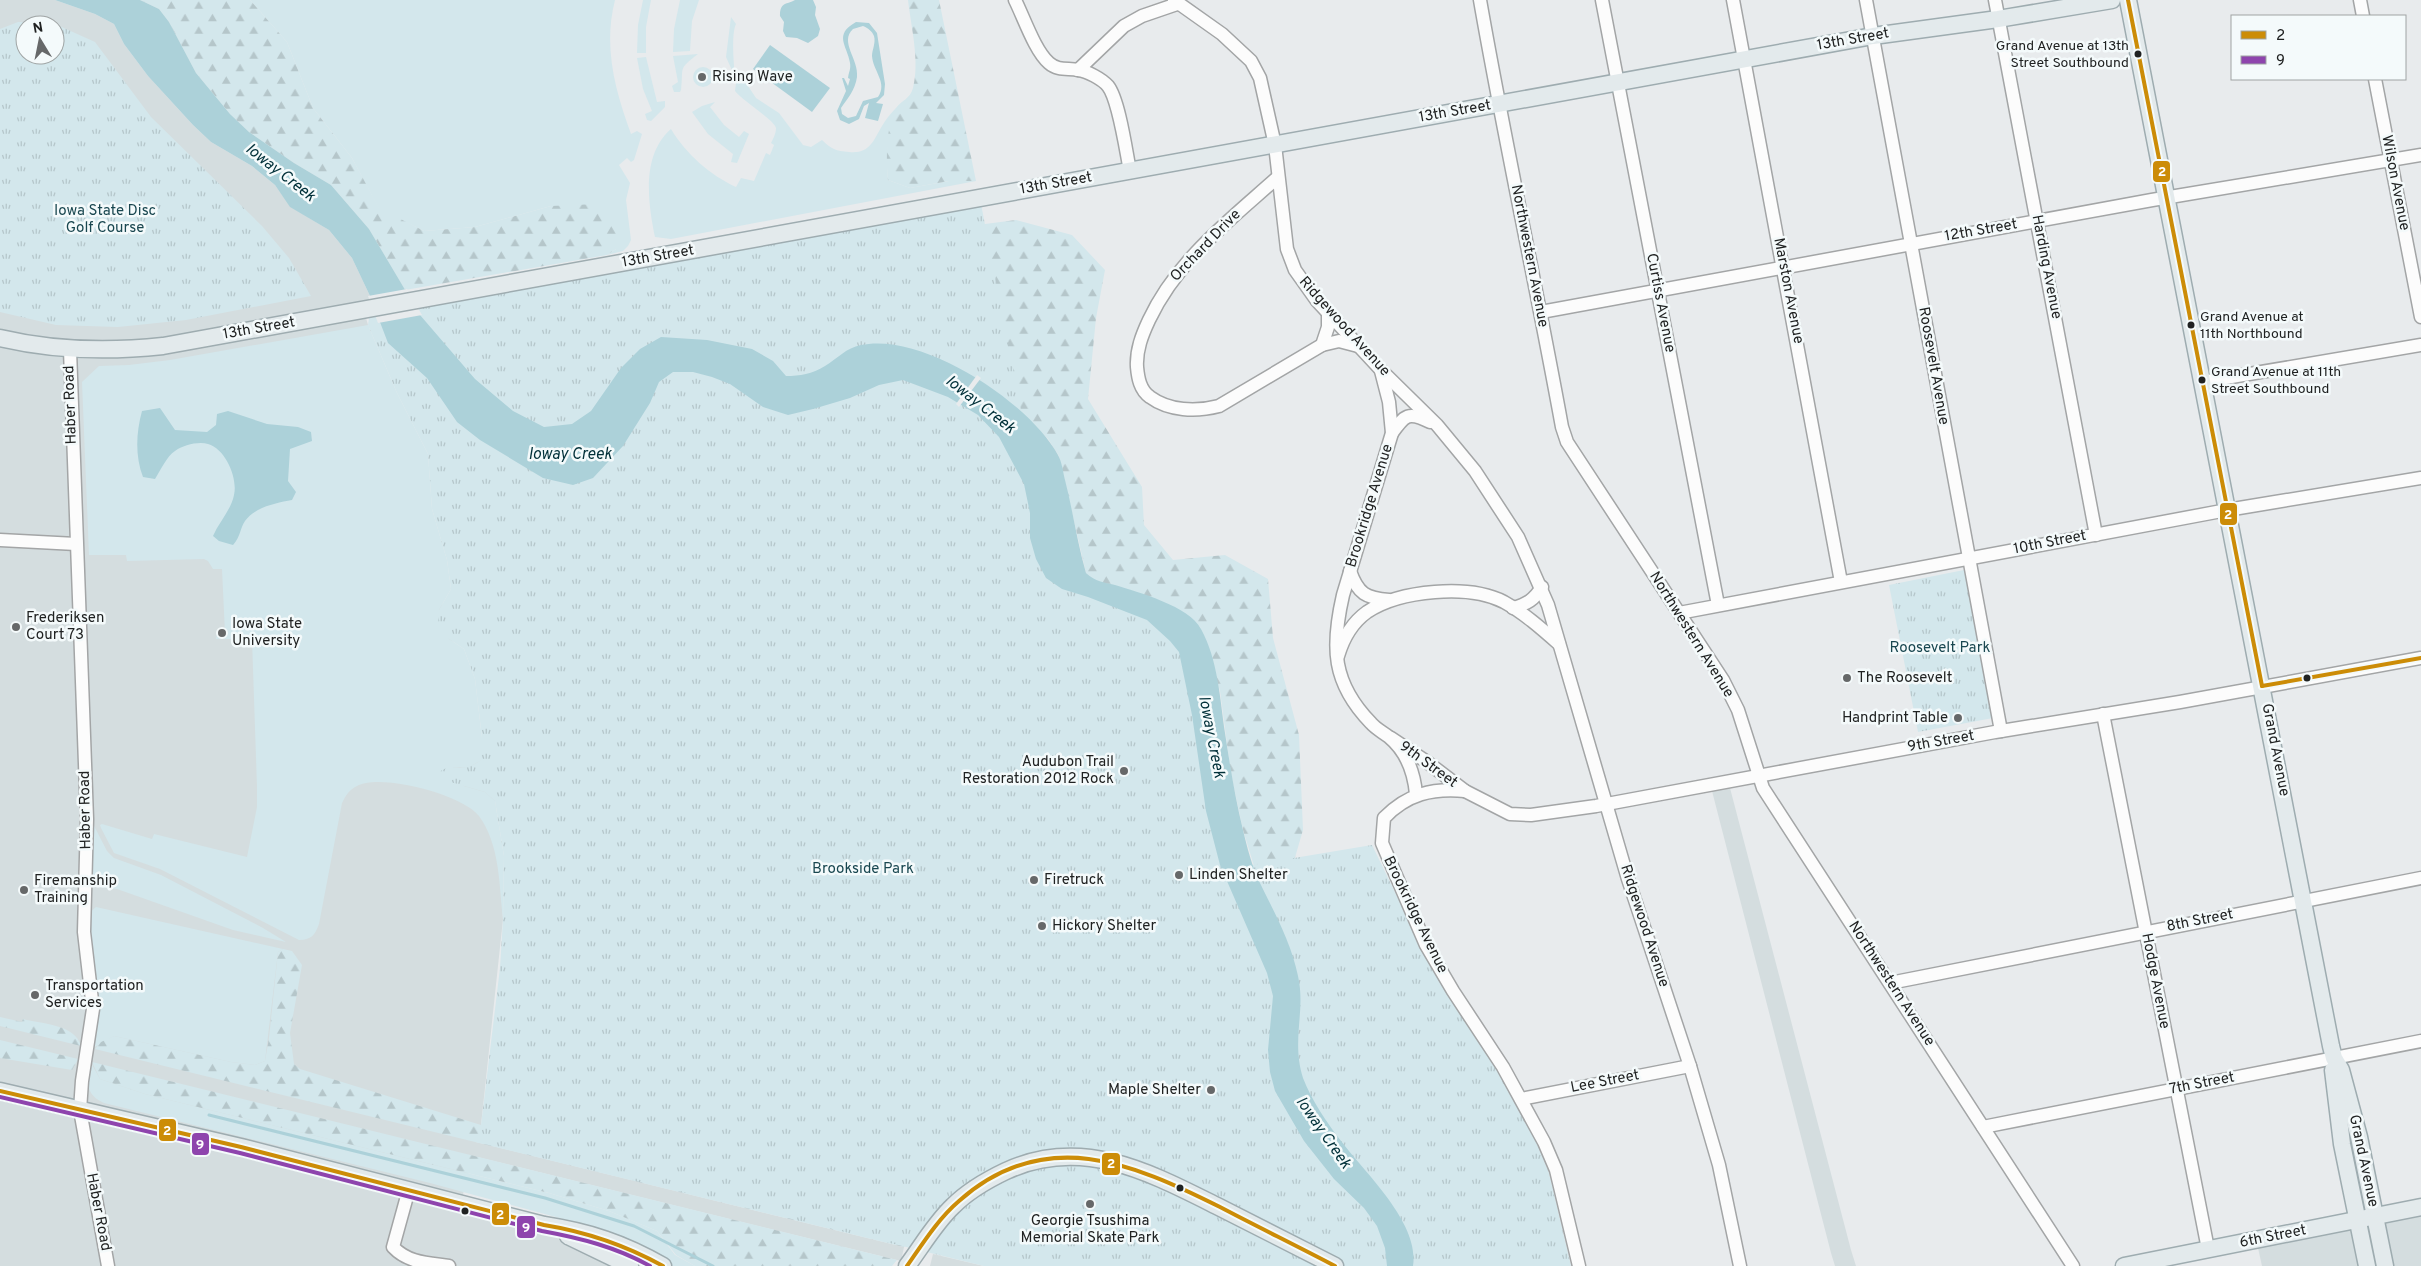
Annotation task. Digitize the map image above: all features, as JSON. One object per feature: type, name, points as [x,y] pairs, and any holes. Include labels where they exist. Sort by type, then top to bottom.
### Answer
[{"type":"main road","name":"13th Street","points":[[0,338],[34,346],[70,350],[98,351],[163,346],[1873,36],[1998,19],[2112,0]]},
{"type":"main road","name":"Grand Avenue","points":[[2128,0],[2165,198],[2305,900],[2334,1058],[2333,1072],[2336,1097],[2356,1220],[2367,1266]]},
{"type":"main road","name":"Grand Avenue","points":[[2334,1058],[2341,1070],[2348,1095],[2385,1266]]},
{"type":"main road","points":[[0,1091],[241,1147],[544,1225],[610,1239],[663,1266]]},
{"type":"main road","points":[[907,1266],[952,1206],[981,1184],[1017,1166],[1040,1160],[1075,1156],[1104,1159],[1143,1171],[1335,1266]]},
{"type":"main road","name":"6th Street","points":[[2124,1266],[2421,1207]]},
{"type":"main road","points":[[544,1225],[630,1266]]},
{"type":"street","points":[[1015,0],[1042,54],[1050,64],[1060,69],[1078,70],[1091,74],[1108,86],[1116,106],[1130,171]]},
{"type":"street","name":"Northwestern Avenue","points":[[1480,0],[1498,104],[1541,312],[1562,427],[1567,442],[1723,680],[1738,710],[1763,788],[2073,1266]]},
{"type":"street","name":"Curtiss Avenue","points":[[1602,0],[1718,605]]},
{"type":"street","name":"Marston Avenue","points":[[1733,0],[1841,582]]},
{"type":"street","name":"Roosevelt Avenue","points":[[1866,0],[2001,731]]},
{"type":"street","name":"Harding Avenue","points":[[1995,0],[2096,535]]},
{"type":"street","points":[[2360,0],[2363,15]]},
{"type":"street","points":[[1078,70],[1100,46],[1124,26],[1175,2]]},
{"type":"street","name":"Ridgewood Avenue","points":[[1175,2],[1222,34],[1250,61],[1260,78],[1275,145],[1287,249],[1295,270],[1358,346],[1437,425],[1475,470],[1498,503],[1518,537],[1542,587],[1628,879],[1690,1066],[1720,1165],[1740,1266]]},
{"type":"street","name":"Wilson Avenue","points":[[2374,80],[2421,317]]},
{"type":"street","name":"12th Street","points":[[1541,312],[2165,198],[2421,155]]},
{"type":"street","name":"Orchard Drive","points":[[1278,177],[1180,268],[1164,292],[1142,334],[1138,349],[1138,374],[1145,394],[1166,406],[1201,411],[1231,401],[1322,345],[1339,341],[1358,346]]},
{"type":"street","points":[[1322,345],[1328,327],[1328,312]]},
{"type":"street","points":[[2202,382],[2421,345]]},
{"type":"street","name":"Haber Road","points":[[70,350],[86,811],[84,932],[93,1009],[82,1081],[80,1110],[108,1266]]},
{"type":"street","name":"Brookridge Avenue","points":[[1380,369],[1389,402],[1392,434]]},
{"type":"street","name":"Brookridge Avenue","points":[[1437,425],[1416,415],[1408,416],[1402,419],[1392,434],[1350,571],[1337,621],[1335,647],[1337,661],[1343,684],[1355,705],[1372,725],[1391,738],[1407,758],[1414,774],[1416,794],[1404,800],[1384,818],[1382,843],[1426,945],[1453,991],[1503,1067],[1556,1170],[1579,1266]]},
{"type":"street","name":"10th Street","points":[[1679,612],[2227,510],[2421,478]]},
{"type":"street","points":[[0,540],[76,544]]},
{"type":"street","points":[[1350,571],[1354,583],[1362,592],[1372,598],[1392,600]]},
{"type":"street","points":[[1513,608],[1532,600],[1542,587]]},
{"type":"street","points":[[1337,661],[1341,645],[1351,628],[1366,613],[1392,600],[1418,594],[1448,592],[1475,594],[1503,601],[1532,621],[1559,644]]},
{"type":"street","name":"9th Street","points":[[1391,738],[1465,791],[1510,814],[1531,815],[1606,804],[2001,731],[2421,658]]},
{"type":"street","name":"Hodge Avenue","points":[[2103,714],[2208,1249]]},
{"type":"street","name":"9th Street","points":[[1416,794],[1449,790],[1465,791]]},
{"type":"street","name":"8th Street","points":[[1890,983],[2421,878]]},
{"type":"street","name":"7th Street","points":[[1983,1127],[2421,1041]]},
{"type":"street","name":"Lee Street","points":[[1521,1099],[1690,1066]]},
{"type":"street","points":[[409,1189],[393,1247],[401,1255],[414,1261],[449,1266]]},
{"type":"shaded area","name":"Iowa State University","points":[[0,0],[55,0],[95,14],[114,24],[124,44],[148,76],[193,125],[211,142],[252,166],[275,185],[291,207],[329,230],[352,258],[370,296],[364,311],[495,801],[503,919],[481,1125],[476,1142],[904,1247],[901,1261],[473,1156],[461,1202],[544,1225],[630,1266],[0,1266]]},
{"type":"shaded area","points":[[1730,788],[1856,1266],[1835,1266],[1831,1253],[1712,791]]},
{"type":"shaded area","points":[[2421,1216],[2421,1266],[2262,1266],[2258,1248]]},
{"type":"shaded area","points":[[933,1254],[984,1266],[930,1266]]},
{"type":"green space","points":[[140,0],[250,0],[287,42],[313,108],[352,158],[379,208],[424,231],[475,227],[551,206],[598,204],[616,215],[620,243],[616,249],[607,255],[405,290],[369,229],[331,185],[294,163],[249,132],[230,114],[196,73],[169,22],[159,9]]},
{"type":"green space","points":[[250,0],[615,0],[610,35],[612,68],[631,134],[637,131],[642,134],[634,160],[631,162],[627,158],[619,165],[630,183],[626,200],[631,240],[628,246],[623,251],[607,255],[616,249],[551,206],[475,227],[424,231],[379,209],[352,158],[313,108],[287,42]]},
{"type":"green space","points":[[643,0],[651,0],[646,27],[646,53],[637,53],[638,25]]},
{"type":"green space","points":[[680,0],[699,0],[692,21],[690,51],[673,52],[674,29]]},
{"type":"green space","points":[[908,0],[939,0],[976,181],[949,181],[910,188],[888,180],[887,154],[890,123],[896,108],[912,92],[915,78],[915,55]]},
{"type":"green space","points":[[731,17],[736,24],[733,42],[735,77],[726,57]]},
{"type":"green space","name":"Iowa State Disc Golf Course","points":[[15,23],[15,65],[65,65],[65,28],[95,42],[151,117],[262,226],[289,258],[311,296],[186,320],[118,327],[56,325],[0,312],[0,29]]},
{"type":"green space","points":[[698,54],[684,66],[681,90],[680,92],[674,92],[672,86],[678,82],[673,56]]},
{"type":"green space","points":[[646,57],[657,102],[665,101],[665,107],[651,121],[647,120],[645,114],[652,111],[643,89],[637,58]]},
{"type":"green space","points":[[703,67],[710,70],[713,77],[710,84],[703,87],[696,84],[693,77],[696,70]]},
{"type":"green space","points":[[744,80],[756,98],[779,113],[803,145],[811,147],[822,140],[837,150],[849,152],[862,151],[870,145],[885,121],[896,108],[888,144],[888,180],[910,188],[949,181],[976,181],[671,239],[655,237],[649,195],[651,166],[661,140],[671,129],[699,163],[736,187],[741,178],[754,181],[766,153],[770,155],[774,145],[771,143],[776,128],[770,120],[735,91],[736,83]]},
{"type":"green space","points":[[715,102],[710,107],[724,125],[739,137],[744,131],[749,134],[737,163],[731,162],[733,154],[708,134],[692,112],[702,106]]},
{"type":"green space","name":"Brookside Park","points":[[981,204],[1046,539],[1066,574],[1184,625],[1240,867],[1372,845],[1421,946],[1498,1071],[1537,1144],[1549,1173],[1571,1266],[984,1266],[476,1142],[481,1125],[500,968],[504,856],[495,801],[485,792],[440,779],[438,774],[445,769],[466,767],[481,760],[482,738],[475,679],[464,649],[449,639],[438,627],[439,610],[451,589],[447,560],[432,509],[428,454],[397,393],[368,325],[369,318]]},
{"type":"green space","points":[[1016,220],[1072,235],[1105,270],[1096,318],[1088,399],[1142,487],[1144,525],[1173,560],[1225,555],[1268,579],[1273,638],[1299,735],[1303,830],[1289,878],[1258,879],[1243,830],[1231,774],[1220,691],[1200,627],[1161,601],[1095,581],[1086,573],[1059,456],[1048,439],[1033,423],[455,331],[962,231],[985,224]]},
{"type":"green space","points":[[368,325],[397,393],[428,454],[432,509],[447,560],[451,589],[439,610],[449,639],[464,649],[475,679],[482,738],[482,760],[469,767],[453,767],[464,786],[485,792],[495,801],[504,856],[503,919],[495,852],[486,827],[479,816],[470,808],[439,793],[401,784],[368,783],[352,789],[342,803],[319,924],[312,936],[299,940],[160,869],[114,853],[101,828],[100,825],[102,824],[152,839],[154,834],[247,857],[257,807],[252,639],[216,639],[217,633],[225,633],[222,569],[213,569],[208,561],[204,559],[127,561],[126,555],[89,555],[82,382],[99,366],[129,365],[170,360]]},
{"type":"green space","name":"Roosevelt Park","points":[[1964,570],[1993,718],[1918,732],[1889,585]]},
{"type":"green space","points":[[92,822],[107,851],[114,858],[161,875],[286,942],[233,930],[117,889],[90,886]]},
{"type":"green space","points":[[96,907],[283,949],[278,952],[265,1061],[255,1065],[231,1062],[114,1036],[93,1048],[96,998],[89,913]]},
{"type":"green space","points":[[283,949],[292,951],[302,965],[290,1033],[294,1064],[300,1069],[481,1125],[913,1235],[904,1247],[95,1049],[101,1042],[114,1036],[231,1062],[255,1065],[265,1061],[278,952]]},
{"type":"green space","points":[[0,1017],[22,1022],[23,1019],[57,1026],[72,1033],[78,1039],[81,1046],[0,1026]]},
{"type":"green space","points":[[0,1040],[78,1059],[72,1070],[0,1058]]},
{"type":"green space","points":[[90,1061],[100,1079],[145,1094],[549,1193],[609,1211],[657,1231],[675,1255],[695,1266],[673,1266],[620,1237],[563,1219],[430,1183],[104,1103],[93,1095],[88,1086]]},
{"type":"green space","points":[[92,1062],[897,1260],[892,1266],[695,1266],[676,1255],[657,1231],[609,1211],[549,1193],[145,1094],[100,1079]]},
{"type":"water","name":"Ioway Creek","points":[[55,0],[140,0],[159,9],[169,22],[196,73],[230,114],[249,132],[294,163],[331,185],[369,229],[420,315],[475,379],[513,411],[544,427],[572,424],[591,411],[621,368],[640,349],[661,337],[707,340],[752,349],[773,361],[786,376],[811,373],[856,346],[886,344],[914,349],[943,360],[972,375],[999,393],[1024,414],[1044,435],[1058,455],[1086,573],[1100,581],[1150,596],[1175,607],[1195,621],[1207,641],[1218,680],[1233,782],[1248,850],[1256,875],[1287,939],[1298,976],[1300,1001],[1298,1051],[1303,1078],[1330,1127],[1389,1199],[1400,1216],[1413,1250],[1413,1266],[1387,1266],[1385,1248],[1377,1226],[1364,1208],[1334,1179],[1304,1141],[1275,1091],[1270,1072],[1268,1050],[1273,996],[1267,973],[1220,865],[1206,811],[1192,715],[1179,652],[1147,620],[1062,589],[1046,578],[1036,559],[1030,538],[1030,513],[1024,484],[999,437],[978,415],[948,397],[903,380],[879,385],[850,398],[788,415],[763,407],[730,384],[712,377],[693,372],[673,372],[659,382],[650,403],[623,446],[593,478],[573,485],[543,478],[480,440],[457,422],[427,378],[388,343],[370,296],[352,258],[329,230],[290,207],[275,185],[252,166],[211,142],[193,125],[148,76],[124,44],[114,24],[95,14]]},
{"type":"water","points":[[795,0],[813,0],[816,7],[815,15],[820,29],[818,36],[808,43],[797,38],[786,37],[783,31],[784,22],[780,16],[781,8],[784,4]]},
{"type":"water","points":[[856,22],[869,23],[877,33],[885,84],[884,95],[876,103],[883,104],[878,121],[865,118],[869,103],[864,106],[859,119],[849,124],[840,120],[837,111],[846,91],[842,78],[844,78],[848,86],[850,79],[848,78],[850,63],[843,41],[845,31]],"holes":[[[863,26],[871,31],[874,36],[872,56],[881,82],[881,92],[878,97],[863,101],[856,116],[848,118],[842,114],[841,108],[853,90],[857,77],[857,70],[848,39],[853,29]]]},
{"type":"water","points":[[770,45],[830,88],[812,112],[753,69]]},
{"type":"water","points":[[160,408],[175,430],[207,432],[216,425],[217,414],[228,411],[267,424],[298,427],[311,432],[312,441],[290,449],[288,481],[296,492],[292,500],[266,506],[254,512],[245,521],[233,545],[219,541],[213,536],[230,506],[235,488],[229,465],[220,452],[204,443],[187,445],[172,453],[155,479],[143,477],[140,469],[137,444],[142,411]]},
{"type":"pier","points":[[407,289],[422,315],[378,323],[368,296]]},
{"type":"pier","points":[[977,375],[981,378],[959,407],[956,404]]},
{"type":"waterway","points":[[209,1115],[545,1198],[634,1226],[713,1266]]},
{"type":"transit line","name":"2","points":[[2128,0],[2262,686]]},
{"type":"transit line","name":"2","points":[[2262,686],[2421,658]]},
{"type":"transit line","name":"2","points":[[0,1091],[241,1147],[544,1225],[575,1231],[605,1240],[663,1266]]},
{"type":"transit line","name":"9","points":[[0,1097],[240,1153],[542,1231],[584,1240],[611,1248],[650,1266]]},
{"type":"transit line","name":"2","points":[[907,1266],[938,1223],[959,1201],[991,1178],[1024,1164],[1056,1158],[1089,1159],[1121,1166],[1154,1177],[1220,1207],[1335,1266]]},
{"type":"place","name":"Grand Avenue at 13th Street Southbound","points":[[2138,54]]},
{"type":"place","name":"Rising Wave","points":[[702,77]]},
{"type":"place","name":"Grand Avenue at 11th Northbound","points":[[2191,325]]},
{"type":"place","name":"Grand Avenue at 11th Street Southbound","points":[[2202,380]]},
{"type":"place","name":"Frederiksen Court 73","points":[[16,627]]},
{"type":"place","name":"Iowa State University","points":[[222,633]]},
{"type":"place","name":"The Roosevelt","points":[[1847,678]]},
{"type":"place","name":"Handprint Table","points":[[1958,718]]},
{"type":"place","name":"Audubon Trail Restoration 2012 Rock","points":[[1124,771]]},
{"type":"place","name":"Linden Shelter","points":[[1179,875]]},
{"type":"place","name":"Firetruck","points":[[1034,880]]},
{"type":"place","name":"Firemanship Training","points":[[24,890]]},
{"type":"place","name":"Hickory Shelter","points":[[1042,926]]},
{"type":"place","name":"Transportation Services","points":[[35,995]]},
{"type":"place","name":"Maple Shelter","points":[[1211,1090]]},
{"type":"place","name":"Georgie Tsushima Memorial Skate Park","points":[[1090,1204]]}]
